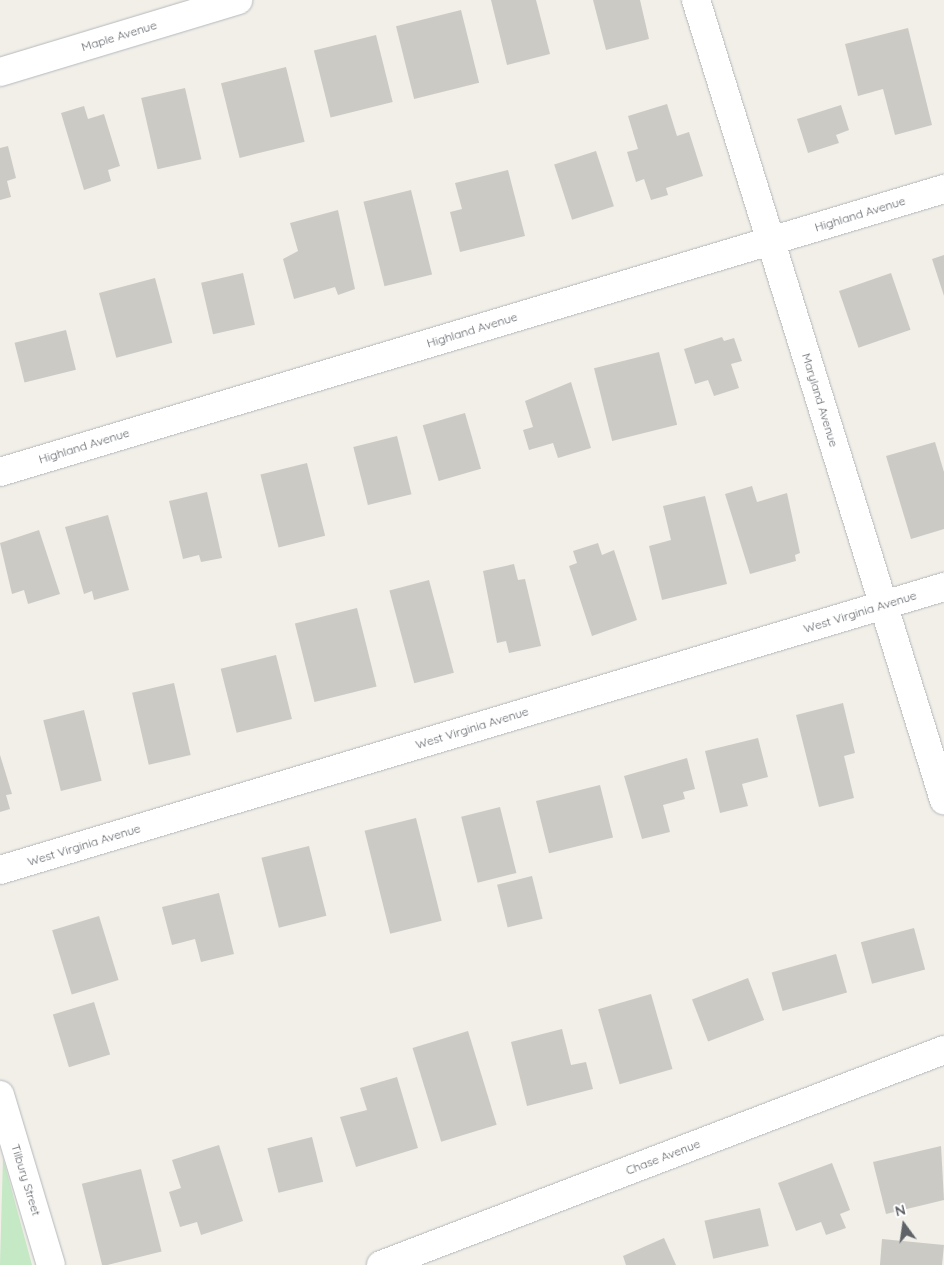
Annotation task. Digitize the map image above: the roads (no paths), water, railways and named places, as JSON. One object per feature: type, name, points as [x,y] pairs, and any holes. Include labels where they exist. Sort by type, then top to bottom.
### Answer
[{"type":"street","name":"Maple Avenue","points":[[0,72],[238,0]]},
{"type":"street","name":"Maryland Avenue","points":[[696,0],[944,800]]},
{"type":"street","name":"Highland Avenue","points":[[0,472],[944,189]]},
{"type":"street","name":"West Virginia Avenue","points":[[0,870],[944,587]]},
{"type":"street","name":"Chase Avenue","points":[[381,1265],[944,1050]]},
{"type":"street","name":"Tilbury Street","points":[[0,1095],[51,1265]]}]
